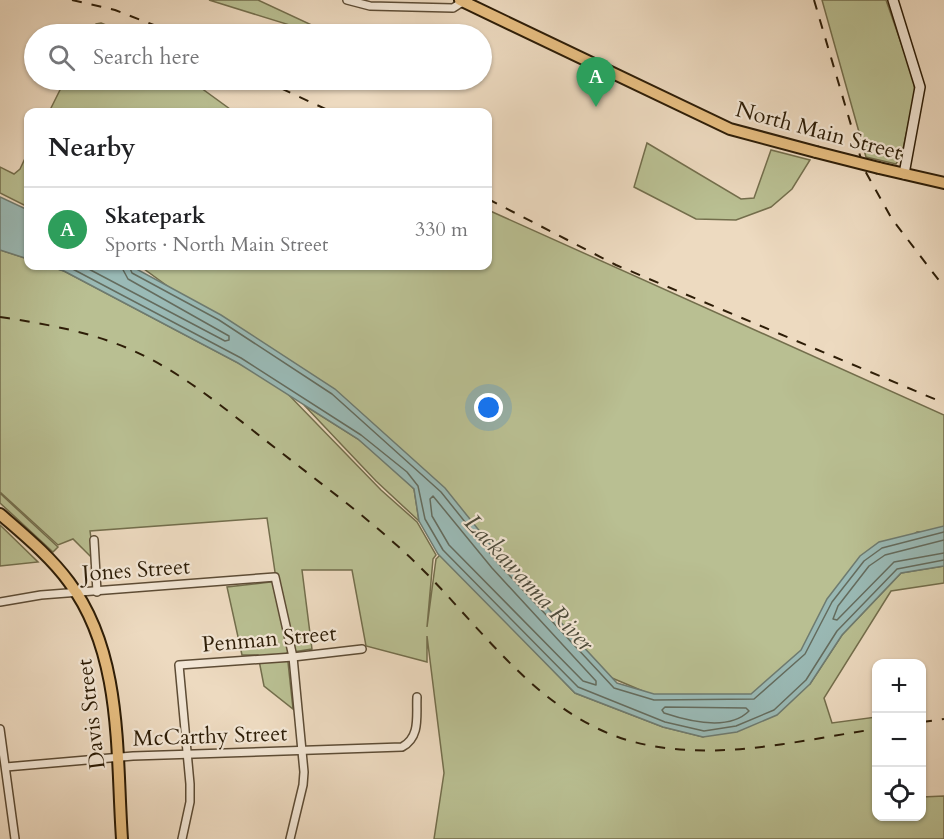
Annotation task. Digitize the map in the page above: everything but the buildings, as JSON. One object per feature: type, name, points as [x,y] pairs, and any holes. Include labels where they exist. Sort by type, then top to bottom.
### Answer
[{"type":"main road","name":"North Main Street","points":[[463,1],[730,129],[944,183]]},
{"type":"main road","name":"Davis Street","points":[[0,514],[52,562],[77,593],[95,627],[107,664],[122,839]]},
{"type":"street","points":[[347,0],[384,7],[453,8],[463,1]]},
{"type":"street","points":[[893,0],[920,87],[904,174]]},
{"type":"street","points":[[94,540],[97,592]]},
{"type":"street","name":"Jones Street","points":[[0,602],[77,593],[275,577],[293,657]]},
{"type":"street","name":"Penman Street","points":[[187,754],[179,665],[293,657],[362,649]]},
{"type":"street","points":[[290,839],[303,785],[293,657]]},
{"type":"street","name":"McCarthy Street","points":[[6,767],[187,754],[402,747],[412,740],[416,732],[417,697]]},
{"type":"street","points":[[0,729],[15,839]]},
{"type":"street","points":[[182,839],[190,802],[187,754]]},
{"type":"green space","points":[[209,0],[258,0],[310,24],[286,24]]},
{"type":"green space","points":[[822,0],[886,0],[913,77],[915,92],[902,154],[896,164],[866,157]]},
{"type":"green space","points":[[60,90],[204,90],[228,108],[51,108]]},
{"type":"green space","points":[[647,143],[741,199],[754,198],[771,150],[810,160],[792,189],[771,207],[736,220],[696,219],[634,187]]},
{"type":"green space","points":[[24,160],[24,205],[0,193],[0,167],[14,174],[20,169]]},
{"type":"green space","points":[[492,212],[944,415],[944,532],[917,532],[864,570],[803,657],[752,700],[657,697],[612,678],[483,546],[270,361],[145,270],[492,270]]},
{"type":"green space","points":[[0,250],[24,258],[24,270],[64,271],[246,367],[285,391],[381,490],[417,522],[436,555],[433,559],[427,627],[436,559],[441,554],[575,693],[663,727],[703,737],[810,684],[842,635],[901,573],[944,566],[944,583],[891,591],[824,698],[832,723],[872,718],[872,821],[926,821],[926,797],[944,796],[944,839],[434,839],[444,773],[427,636],[427,662],[366,646],[352,570],[302,570],[312,649],[287,653],[293,709],[264,686],[258,655],[242,655],[227,587],[280,581],[275,572],[267,518],[90,531],[94,560],[73,539],[58,545],[0,492]]},
{"type":"green space","points":[[304,405],[358,439],[403,477],[414,489],[419,521],[376,481]]},
{"type":"green space","points":[[0,493],[58,547],[53,552],[0,503]]},
{"type":"green space","points":[[0,525],[38,562],[0,566]]},
{"type":"water","points":[[0,197],[24,208],[24,258],[0,250]]},
{"type":"water","points":[[61,270],[138,270],[221,315],[335,389],[445,488],[502,559],[617,683],[654,694],[751,694],[801,650],[827,599],[860,556],[879,542],[944,526],[944,566],[901,573],[842,635],[810,684],[777,715],[737,732],[703,737],[663,727],[575,693],[438,554],[419,521],[414,489],[358,439],[238,363]]},
{"type":"railway","points":[[72,0],[115,10],[151,24]]},
{"type":"railway","points":[[814,0],[864,169],[892,219],[944,287]]},
{"type":"railway","points":[[285,90],[323,108]]},
{"type":"railway","points":[[492,201],[616,265],[944,403]]},
{"type":"railway","points":[[0,317],[52,326],[118,344],[154,361],[191,384],[374,525],[428,575],[518,671],[568,712],[596,728],[627,740],[658,747],[689,750],[752,748],[872,730]]},
{"type":"railway","points":[[926,721],[944,719]]},
{"type":"place","name":"Skatepark","points":[[596,107]]},
{"type":"water label","name":"Lackawanna River","points":[[529,583]]}]
